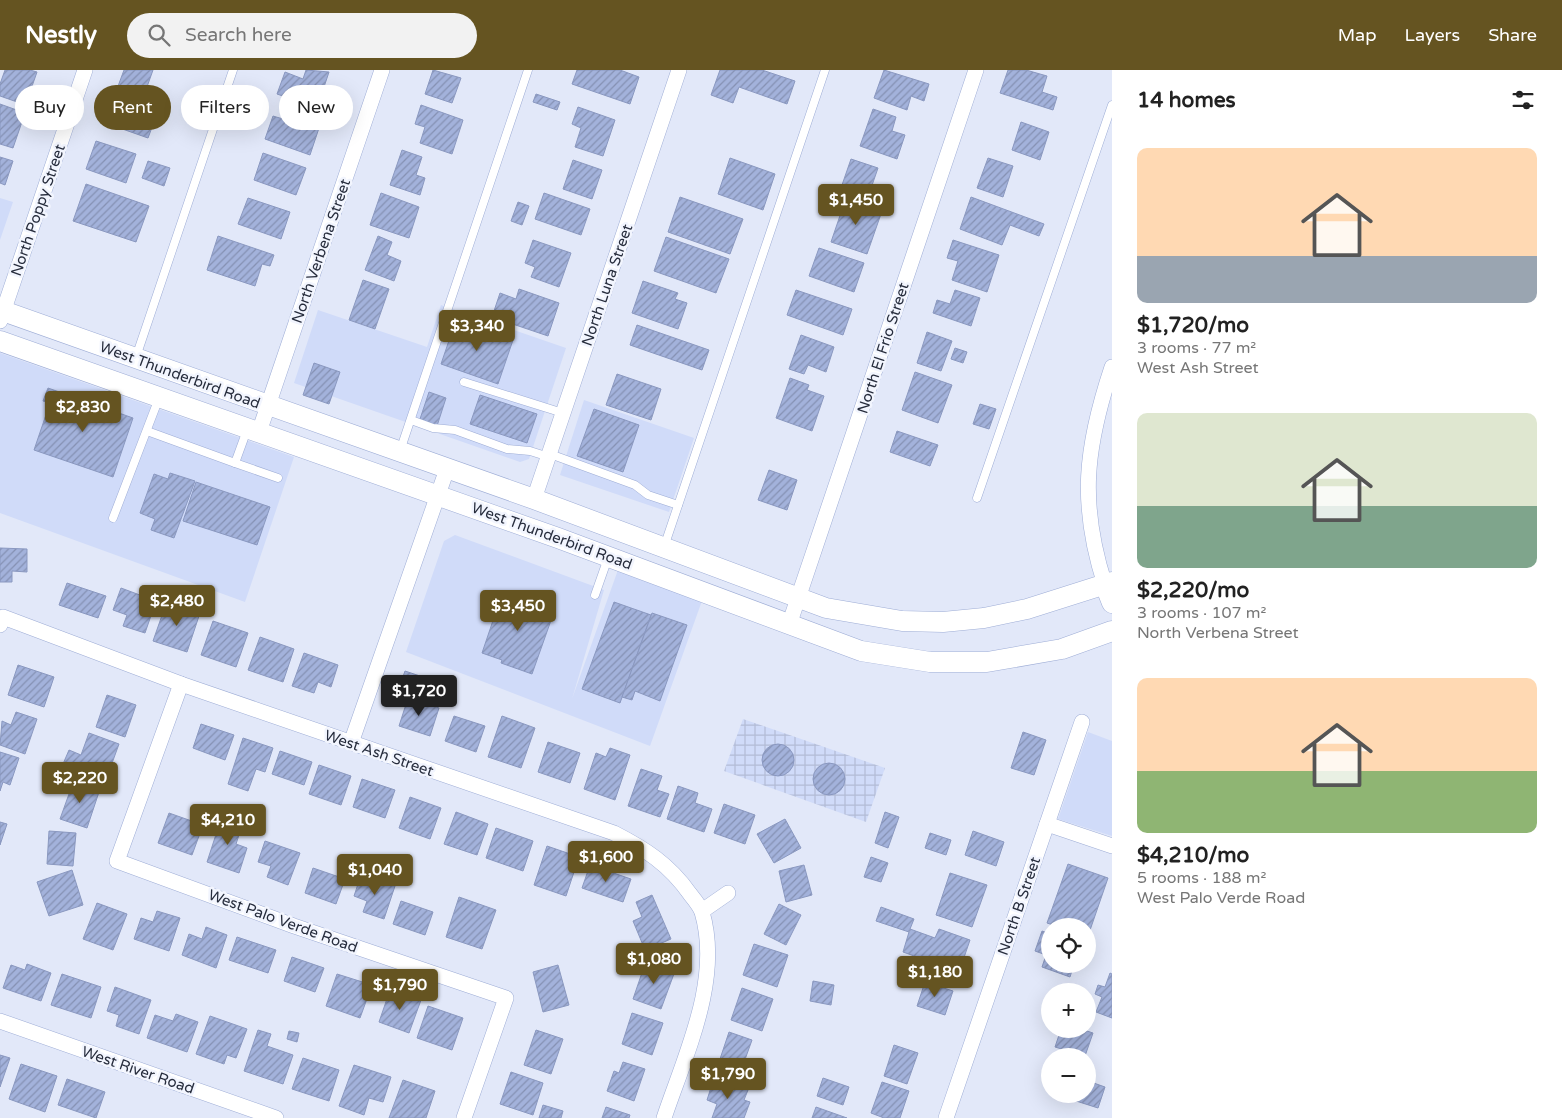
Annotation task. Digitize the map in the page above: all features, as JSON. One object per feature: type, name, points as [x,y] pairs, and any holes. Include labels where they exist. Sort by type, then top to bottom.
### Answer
[{"type":"main road","name":"West Thunderbird Road","points":[[1,314],[135,358],[534,499],[826,608],[902,621],[944,622],[984,618],[1110,590]]},
{"type":"main road","name":"West Thunderbird Road","points":[[0,341],[438,495],[861,650],[930,662],[987,662],[1062,649],[1112,631]]},
{"type":"street","name":"North Poppy Street","points":[[1,314],[85,70]]},
{"type":"street","name":"North Verbena Street","points":[[254,430],[268,406],[382,70]]},
{"type":"street","name":"North Luna Street","points":[[534,499],[679,70]]},
{"type":"street","name":"North El Frio Street","points":[[789,625],[976,70]]},
{"type":"street","points":[[1110,590],[1092,541],[1088,473],[1095,423],[1112,368]]},
{"type":"street","points":[[351,743],[447,469]]},
{"type":"street","name":"West Ash Street","points":[[1,621],[621,837],[644,848],[668,866],[702,911]]},
{"type":"street","name":"West Palo Verde Road","points":[[182,684],[117,861],[303,929],[506,998],[464,1118]]},
{"type":"street","name":"North B Street","points":[[946,1118],[1082,722]]},
{"type":"street","points":[[1047,824],[1112,846]]},
{"type":"street","points":[[664,1118],[705,992],[709,962],[702,911],[728,893]]},
{"type":"street","name":"West River Road","points":[[0,1022],[276,1118]]},
{"type":"lane","points":[[135,358],[233,70]]},
{"type":"lane","points":[[400,452],[528,70]]},
{"type":"lane","points":[[664,547],[825,70]]},
{"type":"lane","points":[[977,498],[1112,105]]},
{"type":"lane","points":[[464,382],[563,413]]},
{"type":"lane","points":[[114,518],[160,396]]},
{"type":"lane","points":[[411,420],[433,428],[456,430],[507,449],[530,451],[549,456],[635,485],[648,495],[678,505]]},
{"type":"lane","points":[[235,463],[254,430]]},
{"type":"lane","points":[[147,431],[278,478]]},
{"type":"lane","points":[[595,595],[609,557]]},
{"type":"shaded area","points":[[0,198],[13,202],[0,240]]},
{"type":"shaded area","points":[[441,305],[566,348],[529,459],[520,462],[294,383],[318,310],[427,347]]},
{"type":"shaded area","points":[[0,353],[294,457],[245,602],[0,513]]},
{"type":"shaded area","points":[[584,400],[694,438],[669,512],[560,475]]},
{"type":"shaded area","points":[[455,535],[604,590],[572,699],[619,567],[703,598],[650,746],[406,652],[444,541]]},
{"type":"shaded area","points":[[743,719],[885,768],[866,822],[724,771]]},
{"type":"shaded area","points":[[1088,732],[1112,741],[1112,836],[1058,819]]},
{"type":"building","points":[[5,70],[30,70],[37,72],[32,85],[15,85],[15,101],[0,96],[0,84]]},
{"type":"building","points":[[124,70],[153,70],[148,85],[118,85]]},
{"type":"building","points":[[306,70],[329,72],[325,85],[280,85],[285,72],[303,79]]},
{"type":"building","points":[[433,70],[461,78],[452,103],[425,94]]},
{"type":"building","points":[[577,70],[620,70],[639,77],[630,104],[572,84]]},
{"type":"building","points":[[720,70],[762,70],[795,81],[787,104],[739,87],[733,103],[711,95]]},
{"type":"building","points":[[884,70],[929,84],[924,101],[911,96],[907,110],[874,98]]},
{"type":"building","points":[[1008,70],[1026,70],[1047,76],[1042,92],[1057,97],[1053,110],[1000,93]]},
{"type":"building","points":[[536,94],[560,102],[557,110],[533,102]]},
{"type":"building","points":[[0,104],[15,109],[15,130],[19,130],[13,148],[0,144]]},
{"type":"building","points":[[421,105],[463,120],[452,154],[420,143],[425,127],[415,124]]},
{"type":"building","points":[[578,107],[615,120],[603,156],[575,147],[581,128],[572,124]]},
{"type":"building","points":[[873,109],[896,117],[892,131],[905,135],[897,159],[860,146]]},
{"type":"building","points":[[273,116],[279,118],[279,130],[318,130],[310,155],[265,139]]},
{"type":"building","points":[[1021,122],[1049,132],[1040,160],[1012,150]]},
{"type":"building","points":[[125,130],[151,130],[148,138]]},
{"type":"building","points":[[96,141],[136,154],[126,183],[86,169]]},
{"type":"building","points":[[402,150],[422,157],[416,175],[425,178],[420,195],[390,185]]},
{"type":"building","points":[[263,153],[306,168],[296,195],[254,180]]},
{"type":"building","points":[[0,157],[13,161],[5,185],[0,183]]},
{"type":"building","points":[[730,158],[775,174],[763,210],[718,194]]},
{"type":"building","points":[[988,158],[1013,166],[1003,197],[977,188]]},
{"type":"building","points":[[851,159],[878,168],[869,194],[842,185]]},
{"type":"building","points":[[573,160],[602,170],[592,199],[563,189]]},
{"type":"building","points":[[148,161],[170,168],[164,186],[142,178]]},
{"type":"building","points":[[86,184],[149,206],[136,242],[73,221]]},
{"type":"building","points":[[381,193],[419,207],[409,238],[370,225]]},
{"type":"building","points":[[544,193],[590,209],[581,235],[535,219]]},
{"type":"building","points":[[680,197],[743,219],[730,254],[668,232]]},
{"type":"building","points":[[971,197],[1044,224],[1039,236],[1010,225],[1002,245],[960,229]]},
{"type":"building","points":[[248,198],[290,212],[281,239],[238,224]]},
{"type":"building","points":[[846,198],[882,211],[867,254],[831,242]]},
{"type":"building","points":[[518,202],[529,206],[522,225],[511,221]]},
{"type":"building","points":[[218,236],[274,255],[270,266],[262,264],[255,286],[207,270]]},
{"type":"building","points":[[378,236],[392,242],[387,255],[401,261],[394,281],[365,270]]},
{"type":"building","points":[[666,237],[729,259],[716,293],[654,271]]},
{"type":"building","points":[[533,240],[571,253],[559,287],[531,277],[535,267],[525,263]]},
{"type":"building","points":[[953,240],[999,255],[987,292],[952,280],[958,261],[947,258]]},
{"type":"building","points":[[819,248],[864,263],[854,292],[809,276]]},
{"type":"building","points":[[363,280],[389,289],[375,329],[349,320]]},
{"type":"building","points":[[643,281],[678,293],[675,299],[687,303],[678,329],[632,313]]},
{"type":"building","points":[[519,289],[559,303],[548,336],[492,317],[500,293],[516,299]]},
{"type":"building","points":[[796,290],[852,309],[843,335],[787,315]]},
{"type":"building","points":[[955,290],[980,298],[971,326],[933,313],[937,300],[950,304]]},
{"type":"building","points":[[456,320],[513,340],[498,384],[441,364]]},
{"type":"building","points":[[637,325],[709,350],[702,370],[630,345]]},
{"type":"building","points":[[927,332],[952,341],[941,371],[917,363]]},
{"type":"building","points":[[801,335],[834,347],[826,372],[808,365],[804,374],[789,369]]},
{"type":"building","points":[[955,348],[967,352],[963,363],[951,359]]},
{"type":"building","points":[[314,363],[340,372],[329,404],[303,395]]},
{"type":"building","points":[[915,372],[952,385],[938,423],[902,410]]},
{"type":"building","points":[[617,374],[661,389],[651,420],[606,405]]},
{"type":"building","points":[[790,378],[809,385],[807,390],[824,396],[812,431],[776,418]]},
{"type":"building","points":[[48,388],[133,418],[113,477],[34,450],[50,403],[43,401]]},
{"type":"building","points":[[429,392],[446,398],[437,426],[420,419]]},
{"type":"building","points":[[480,395],[537,414],[527,443],[470,424]]},
{"type":"building","points":[[980,404],[996,409],[989,429],[973,424]]},
{"type":"building","points":[[594,409],[639,425],[623,472],[577,456]]},
{"type":"building","points":[[897,431],[938,445],[930,466],[890,452]]},
{"type":"building","points":[[769,470],[797,480],[787,510],[758,500]]},
{"type":"building","points":[[170,473],[195,481],[174,538],[151,530],[155,519],[140,513],[154,474],[168,479]]},
{"type":"building","points":[[196,482],[270,507],[257,545],[183,521]]},
{"type":"building","points":[[0,548],[27,549],[27,572],[12,571],[12,582],[0,582]]},
{"type":"building","points":[[67,583],[106,596],[98,618],[59,605]]},
{"type":"building","points":[[121,588],[156,601],[145,633],[123,626],[127,615],[113,610]]},
{"type":"building","points":[[503,591],[555,609],[532,674],[501,663],[502,660],[482,653]]},
{"type":"building","points":[[167,601],[200,613],[187,652],[153,641]]},
{"type":"building","points":[[614,602],[651,615],[620,703],[582,689]]},
{"type":"building","points":[[652,613],[687,625],[660,701],[635,691],[632,700],[622,697]]},
{"type":"building","points":[[213,621],[248,633],[236,667],[201,655]]},
{"type":"building","points":[[260,637],[294,649],[283,682],[248,670]]},
{"type":"building","points":[[304,653],[338,665],[331,687],[318,682],[314,693],[292,686]]},
{"type":"building","points":[[18,665],[54,677],[44,707],[8,695]]},
{"type":"building","points":[[405,671],[426,678],[420,695],[399,688]]},
{"type":"building","points":[[107,695],[136,705],[125,737],[96,727]]},
{"type":"building","points":[[408,698],[439,708],[430,736],[399,726]]},
{"type":"building","points":[[16,712],[37,719],[25,754],[0,745],[2,721],[11,725]]},
{"type":"building","points":[[454,716],[485,726],[476,752],[445,741]]},
{"type":"building","points":[[502,716],[535,728],[521,768],[488,757]]},
{"type":"building","points":[[201,724],[234,735],[225,760],[193,748]]},
{"type":"building","points":[[1023,732],[1046,740],[1034,775],[1011,768]]},
{"type":"building","points":[[89,733],[119,744],[111,766],[102,763],[97,776],[63,764],[69,750],[81,755]]},
{"type":"building","points":[[243,738],[273,748],[265,772],[256,769],[248,791],[228,784]]},
{"type":"building","points":[[548,742],[580,753],[570,783],[538,772]]},
{"type":"building","points":[[778,744],[784,745],[789,749],[793,754],[793,766],[789,771],[784,775],[778,776],[772,775],[767,771],[763,766],[762,760],[763,754],[767,749],[772,745]]},
{"type":"building","points":[[610,748],[630,755],[615,800],[584,789],[596,753],[606,757]]},
{"type":"building","points":[[280,751],[312,762],[304,785],[272,774]]},
{"type":"building","points":[[0,752],[19,758],[10,785],[3,782],[0,791]]},
{"type":"building","points":[[829,763],[835,764],[840,768],[844,773],[844,785],[840,790],[835,794],[829,795],[823,794],[818,790],[814,785],[813,779],[814,773],[818,768],[823,764]]},
{"type":"building","points":[[319,765],[351,776],[341,805],[309,794]]},
{"type":"building","points":[[641,769],[662,776],[657,790],[669,794],[660,817],[628,806]]},
{"type":"building","points":[[362,779],[395,790],[385,818],[353,807]]},
{"type":"building","points":[[74,780],[100,789],[87,828],[60,819]]},
{"type":"building","points":[[678,786],[698,793],[695,803],[712,809],[704,832],[667,819]]},
{"type":"building","points":[[410,797],[441,808],[430,839],[399,828]]},
{"type":"building","points":[[724,804],[755,815],[745,844],[714,833]]},
{"type":"building","points":[[456,812],[488,824],[477,855],[444,844]]},
{"type":"building","points":[[885,812],[899,817],[888,848],[875,843]]},
{"type":"building","points":[[169,813],[203,825],[192,855],[158,843]]},
{"type":"building","points":[[222,816],[243,823],[236,844],[247,848],[239,873],[207,862]]},
{"type":"building","points":[[785,819],[801,848],[774,863],[757,834]]},
{"type":"building","points":[[0,822],[7,824],[0,845]]},
{"type":"building","points":[[496,828],[533,841],[523,871],[486,858]]},
{"type":"building","points":[[49,831],[76,833],[73,866],[47,864]]},
{"type":"building","points":[[973,831],[1004,842],[996,866],[965,855]]},
{"type":"building","points":[[930,833],[951,840],[946,855],[925,848]]},
{"type":"building","points":[[265,841],[300,853],[288,885],[267,877],[271,866],[258,862]]},
{"type":"building","points":[[547,846],[579,857],[566,896],[534,885]]},
{"type":"building","points":[[871,857],[888,863],[881,882],[864,877]]},
{"type":"building","points":[[1068,864],[1108,878],[1094,918],[1049,918]]},
{"type":"building","points":[[590,865],[631,879],[623,902],[582,888]]},
{"type":"building","points":[[804,865],[812,895],[786,902],[779,871]]},
{"type":"building","points":[[313,868],[345,879],[336,904],[305,893]]},
{"type":"building","points":[[72,870],[83,905],[49,916],[37,882]]},
{"type":"building","points":[[950,873],[987,885],[972,927],[936,915]]},
{"type":"building","points":[[361,875],[395,886],[384,919],[363,912],[367,901],[354,896]]},
{"type":"building","points":[[652,895],[671,939],[645,950],[633,921],[642,917],[636,902]]},
{"type":"building","points":[[459,897],[496,910],[482,949],[446,937]]},
{"type":"building","points":[[401,901],[433,912],[425,935],[393,924]]},
{"type":"building","points":[[97,903],[127,914],[113,950],[83,939]]},
{"type":"building","points":[[779,904],[801,915],[786,945],[764,934]]},
{"type":"building","points":[[881,907],[914,919],[910,929],[935,938],[939,929],[970,940],[959,972],[903,952],[909,932],[876,921]]},
{"type":"building","points":[[157,911],[180,918],[169,951],[134,939],[141,918],[153,922]]},
{"type":"building","points":[[206,927],[227,935],[216,968],[182,955],[189,934],[202,939]]},
{"type":"building","points":[[1041,934],[1041,953],[1035,951]]},
{"type":"building","points":[[237,937],[276,950],[268,973],[229,960]]},
{"type":"building","points":[[754,944],[788,955],[777,987],[743,975]]},
{"type":"building","points":[[292,957],[324,968],[315,992],[284,981]]},
{"type":"building","points":[[646,961],[675,971],[661,1009],[633,999]]},
{"type":"building","points":[[27,964],[51,973],[41,1001],[3,988],[11,965],[25,970]]},
{"type":"building","points":[[558,965],[569,1005],[543,1012],[533,972]]},
{"type":"building","points":[[1059,973],[1071,973],[1070,977]]},
{"type":"building","points":[[1110,973],[1112,974],[1112,1018],[1096,1012],[1102,997],[1096,994],[1098,985],[1105,987]]},
{"type":"building","points":[[62,974],[101,987],[91,1018],[51,1005]]},
{"type":"building","points":[[337,974],[372,985],[360,1018],[326,1006]]},
{"type":"building","points":[[813,981],[834,985],[831,1005],[810,1001]]},
{"type":"building","points":[[925,982],[953,991],[945,1015],[917,1006]]},
{"type":"building","points":[[115,987],[151,1000],[139,1034],[116,1026],[119,1015],[107,1011]]},
{"type":"building","points":[[742,988],[773,999],[762,1031],[731,1020]]},
{"type":"building","points":[[390,990],[421,1000],[409,1033],[379,1022]]},
{"type":"building","points":[[428,1006],[463,1018],[452,1050],[417,1038]]},
{"type":"building","points":[[632,1013],[663,1023],[652,1055],[622,1044]]},
{"type":"building","points":[[176,1014],[198,1022],[187,1052],[147,1038],[155,1015],[173,1021]]},
{"type":"building","points":[[210,1016],[247,1029],[236,1058],[227,1055],[224,1064],[196,1054]]},
{"type":"building","points":[[258,1030],[271,1034],[267,1046],[293,1055],[283,1084],[244,1071]]},
{"type":"building","points":[[536,1030],[563,1039],[551,1074],[524,1065]]},
{"type":"building","points":[[289,1031],[299,1033],[297,1042],[287,1039]]},
{"type":"building","points":[[729,1032],[752,1040],[738,1079],[716,1071]]},
{"type":"building","points":[[1058,1038],[1091,1038],[1088,1048],[1055,1047]]},
{"type":"building","points":[[894,1045],[918,1053],[907,1084],[884,1076]]},
{"type":"building","points":[[0,1055],[10,1058],[0,1087]]},
{"type":"building","points":[[303,1058],[339,1070],[329,1101],[292,1089]]},
{"type":"building","points":[[623,1062],[645,1069],[634,1101],[607,1091],[614,1071],[619,1073]]},
{"type":"building","points":[[21,1064],[57,1076],[45,1112],[9,1099]]},
{"type":"building","points":[[354,1065],[391,1077],[383,1102],[369,1098],[364,1115],[339,1106]]},
{"type":"building","points":[[511,1072],[543,1083],[533,1115],[500,1104]]},
{"type":"building","points":[[714,1078],[748,1090],[744,1100],[750,1102],[744,1118],[712,1118],[717,1104],[707,1100]]},
{"type":"building","points":[[823,1078],[849,1087],[843,1105],[817,1096]]},
{"type":"building","points":[[67,1079],[105,1092],[96,1118],[58,1105]]},
{"type":"building","points":[[403,1080],[435,1091],[426,1118],[389,1118]]},
{"type":"building","points":[[882,1082],[909,1091],[900,1118],[884,1118],[871,1113]]},
{"type":"building","points":[[1096,1084],[1105,1087],[1098,1108],[1082,1103],[1096,1103]]},
{"type":"building","points":[[543,1105],[563,1111],[561,1118],[539,1118]]},
{"type":"building","points":[[606,1107],[630,1115],[629,1118],[602,1118]]},
{"type":"building","points":[[816,1107],[847,1118],[812,1118]]}]
